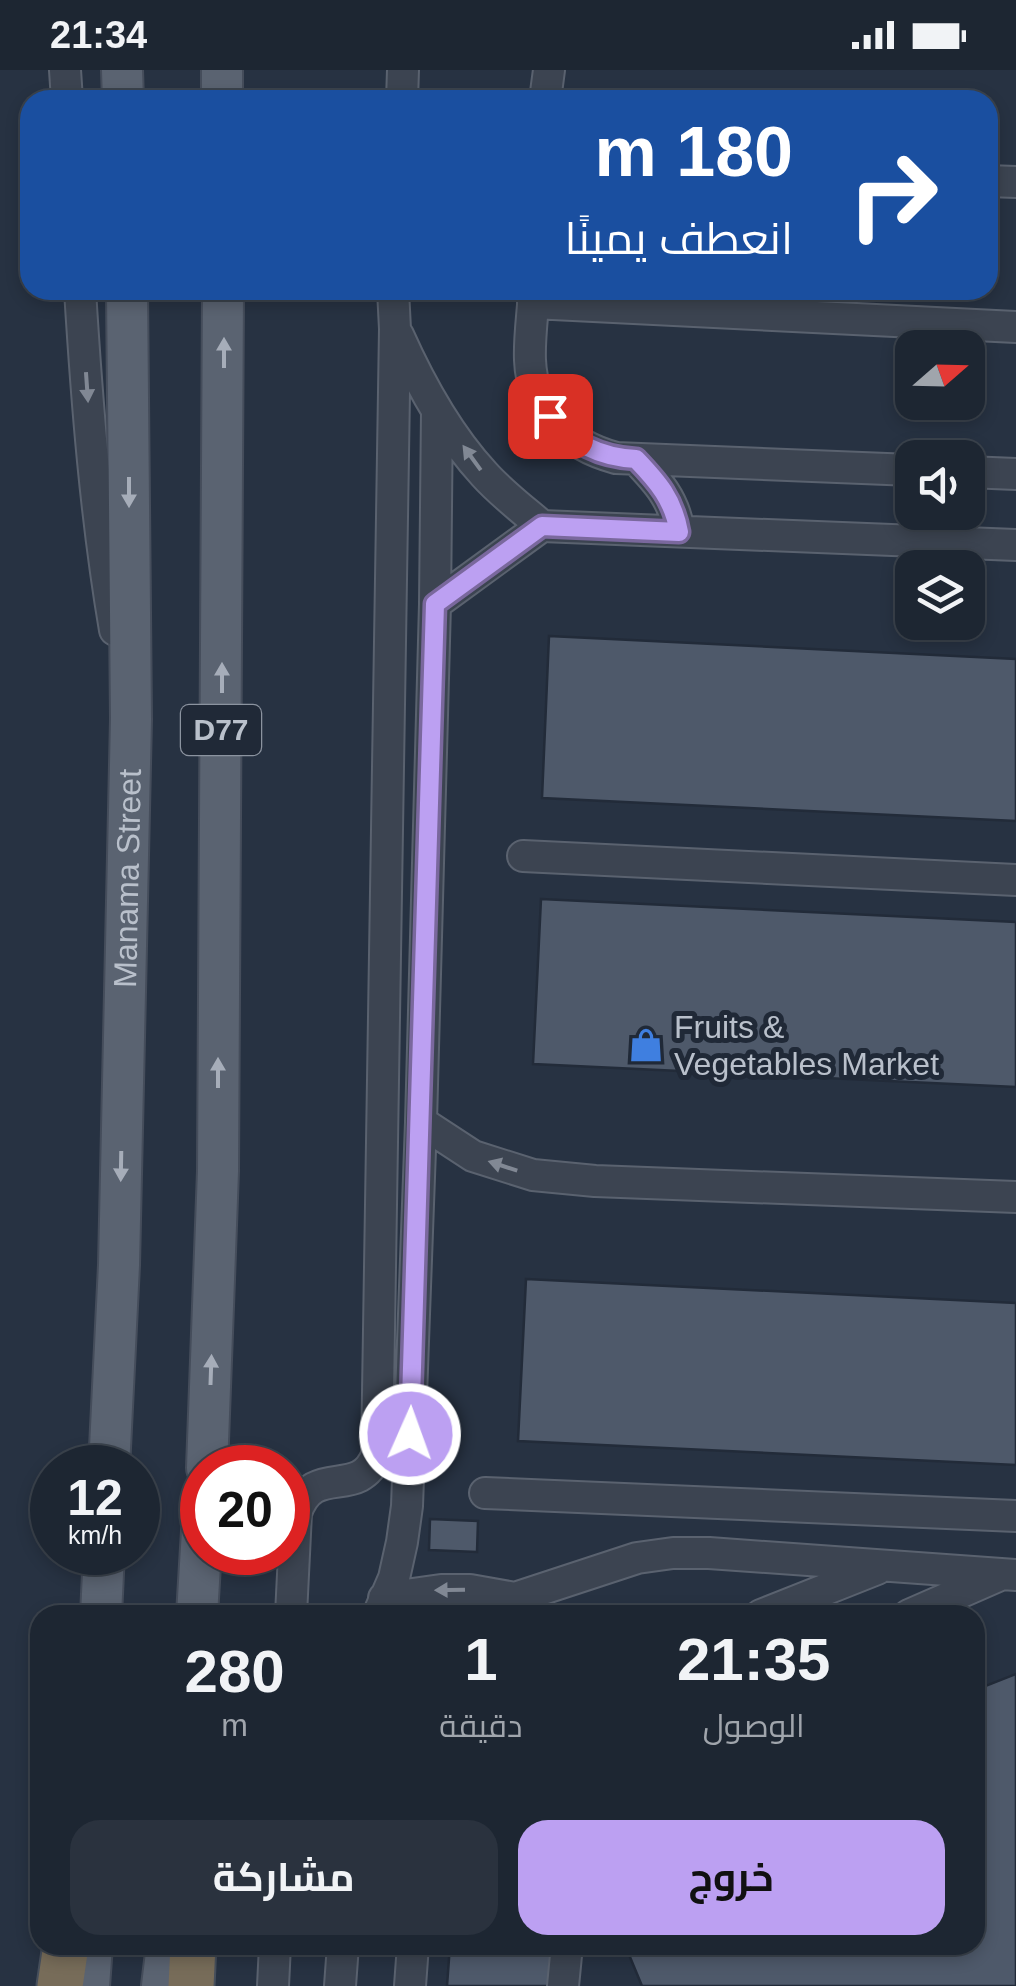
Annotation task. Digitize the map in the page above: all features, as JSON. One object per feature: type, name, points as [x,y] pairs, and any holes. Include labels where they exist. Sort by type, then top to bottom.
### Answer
[{"type":"highway","points":[[60,1986],[65,1955]]},
{"type":"highway","points":[[191,1986],[193,1955]]},
{"type":"main road","name":"Manama Street","points":[[110,1445],[119,1264],[131,718],[127,300]]},
{"type":"main road","points":[[128,391],[138,300]]},
{"type":"main road","name":"D77","points":[[208,1445],[218,1171],[223,300]]},
{"type":"main road","points":[[101,1605],[103,1575]]},
{"type":"main road","points":[[198,1605],[199,1575]]},
{"type":"main road","points":[[89,1986],[91,1955]]},
{"type":"main road","points":[[162,1986],[165,1955]]},
{"type":"lane","points":[[81,300],[98,504],[131,718]]},
{"type":"lane","points":[[291,1605],[296,1513],[301,1500],[322,1483],[361,1476],[372,1468],[377,1455],[394,300]]},
{"type":"lane","points":[[534,300],[530,360],[540,399],[562,431],[597,453],[616,458],[895,469]]},
{"type":"lane","points":[[582,300],[1016,327]]},
{"type":"lane","points":[[395,329],[438,411],[482,473],[542,526]]},
{"type":"lane","points":[[382,1605],[394,1578],[407,1506],[421,1122],[438,411]]},
{"type":"lane","points":[[636,459],[662,486],[679,532]]},
{"type":"lane","points":[[985,473],[1016,474]]},
{"type":"lane","points":[[435,604],[542,526],[1016,544]]},
{"type":"lane","points":[[523,856],[1016,880]]},
{"type":"lane","points":[[421,1122],[473,1156],[533,1175],[594,1181],[1016,1197]]},
{"type":"lane","points":[[485,1493],[1016,1516]]},
{"type":"lane","points":[[522,1605],[638,1558],[673,1553],[1009,1575]]},
{"type":"lane","points":[[786,1605],[884,1566]]},
{"type":"lane","points":[[934,1605],[1009,1575]]},
{"type":"lane","points":[[388,1605],[441,1590],[470,1590],[503,1605]]},
{"type":"lane","points":[[273,1986],[275,1955]]},
{"type":"lane","points":[[340,1986],[342,1955]]},
{"type":"lane","points":[[410,1986],[412,1955]]},
{"type":"lane","points":[[563,1986],[566,1955]]},
{"type":"building","points":[[549,636],[1016,659],[1016,821],[542,798]]},
{"type":"building","points":[[541,899],[1016,922],[1016,1087],[533,1064]]},
{"type":"building","points":[[526,1279],[1016,1303],[1016,1465],[518,1441]]},
{"type":"building","points":[[430,1519],[478,1521],[477,1552],[429,1550]]},
{"type":"building","points":[[1016,1674],[1016,1986],[642,1986],[629,1955],[985,1955],[985,1686]]},
{"type":"building","points":[[449,1955],[554,1955],[552,1986],[447,1986]]},
{"type":"place","name":"Fruits & Vegetables Market","points":[[646,1045]]},
{"type":"route","points":[[410,1434],[435,604],[542,526],[679,532],[676,515],[662,486],[636,459],[616,458],[578,444],[550,416]]}]
